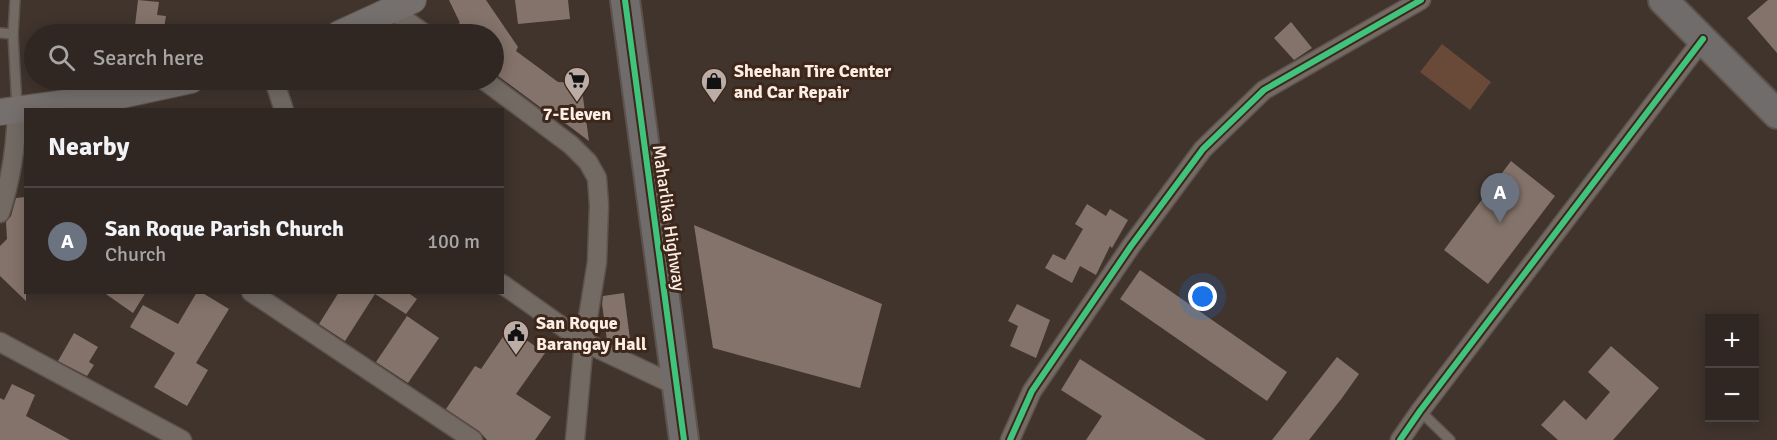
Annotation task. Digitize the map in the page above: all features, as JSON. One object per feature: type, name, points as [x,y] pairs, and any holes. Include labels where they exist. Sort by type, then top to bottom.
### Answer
[{"type":"main road","name":"Maharlika Highway","points":[[625,0],[684,440]]},
{"type":"main road","points":[[1663,0],[1777,114]]},
{"type":"street","points":[[1010,440],[1032,391],[1131,246],[1203,149],[1264,90],[1421,0]]},
{"type":"street","points":[[361,24],[403,5],[417,24]]},
{"type":"street","points":[[1400,440],[1703,39]]},
{"type":"street","points":[[49,108],[117,103],[146,90]]},
{"type":"street","points":[[277,90],[283,108]]},
{"type":"street","points":[[497,90],[571,145],[588,162],[597,178],[599,205],[597,262],[584,342],[575,440]]},
{"type":"street","points":[[0,213],[10,184],[14,161],[8,111],[24,110]]},
{"type":"street","points":[[504,285],[584,342],[676,386]]},
{"type":"street","points":[[255,294],[473,440]]},
{"type":"street","points":[[0,342],[182,440]]},
{"type":"lane","points":[[8,111],[15,0]]},
{"type":"lane","points":[[0,33],[13,34]]},
{"type":"lane","points":[[1420,411],[1450,440]]},
{"type":"shaded area","points":[[1442,44],[1491,82],[1470,110],[1420,72]]},
{"type":"building","points":[[138,0],[159,2],[157,15],[166,16],[165,24],[135,24]]},
{"type":"building","points":[[449,0],[486,0],[502,24],[458,24],[460,23]]},
{"type":"building","points":[[515,0],[568,0],[570,19],[518,24]]},
{"type":"building","points":[[1768,0],[1777,0],[1777,53],[1747,18]]},
{"type":"building","points":[[1291,22],[1312,48],[1294,60],[1274,38]]},
{"type":"building","points":[[504,26],[518,47],[516,51],[558,82],[581,83],[589,141],[549,111],[548,113],[504,80]]},
{"type":"building","points":[[1511,161],[1555,196],[1488,284],[1444,250]]},
{"type":"building","points":[[24,197],[24,294],[26,294],[26,301],[0,276],[0,246],[7,239],[6,222],[11,216],[16,198]]},
{"type":"building","points":[[1087,204],[1106,216],[1110,209],[1128,220],[1112,248],[1110,246],[1096,275],[1080,266],[1072,283],[1045,268],[1053,254],[1065,260],[1083,229],[1075,224]]},
{"type":"building","points":[[694,225],[882,304],[860,388],[713,348]]},
{"type":"building","points":[[1140,270],[1287,372],[1267,401],[1120,299]]},
{"type":"building","points":[[624,293],[630,340],[612,343],[607,340],[603,296]]},
{"type":"building","points":[[106,294],[145,294],[133,313]]},
{"type":"building","points":[[196,294],[204,294],[229,309],[196,363],[208,370],[187,406],[154,387],[175,353],[130,327],[143,305],[178,324]]},
{"type":"building","points":[[338,294],[375,294],[345,341],[319,324]]},
{"type":"building","points":[[375,294],[410,294],[417,299],[406,314]]},
{"type":"building","points":[[1017,304],[1050,320],[1036,358],[1010,346],[1018,326],[1008,321]]},
{"type":"building","points":[[407,316],[439,338],[408,383],[376,362]]},
{"type":"building","points":[[509,328],[545,353],[516,394],[551,417],[535,440],[487,440],[479,431],[446,409],[475,366],[481,369]]},
{"type":"building","points":[[74,333],[98,347],[89,362],[94,365],[87,376],[58,361]]},
{"type":"building","points":[[1611,346],[1659,388],[1613,440],[1558,440],[1541,425],[1564,400],[1586,420],[1610,392],[1588,372]]},
{"type":"building","points":[[1337,357],[1359,374],[1342,398],[1309,440],[1272,440]]},
{"type":"building","points":[[1080,359],[1206,440],[1086,440],[1102,416],[1061,390]]},
{"type":"building","points":[[12,384],[35,395],[26,416],[70,440],[0,440],[0,398],[4,400]]},
{"type":"cycle path","points":[[625,0],[684,440]]},
{"type":"cycle path","points":[[1010,440],[1032,391],[1131,246],[1203,149],[1264,90],[1421,0]]},
{"type":"cycle path","points":[[1400,440],[1703,39]]},
{"type":"place","name":"7-Eleven","points":[[577,103]]},
{"type":"place","name":"Sheehan Tire Center and Car Repair","points":[[714,104]]},
{"type":"place","name":"San Roque Parish Church","points":[[1500,223]]},
{"type":"place","name":"San Roque Barangay Hall","points":[[516,356]]}]
